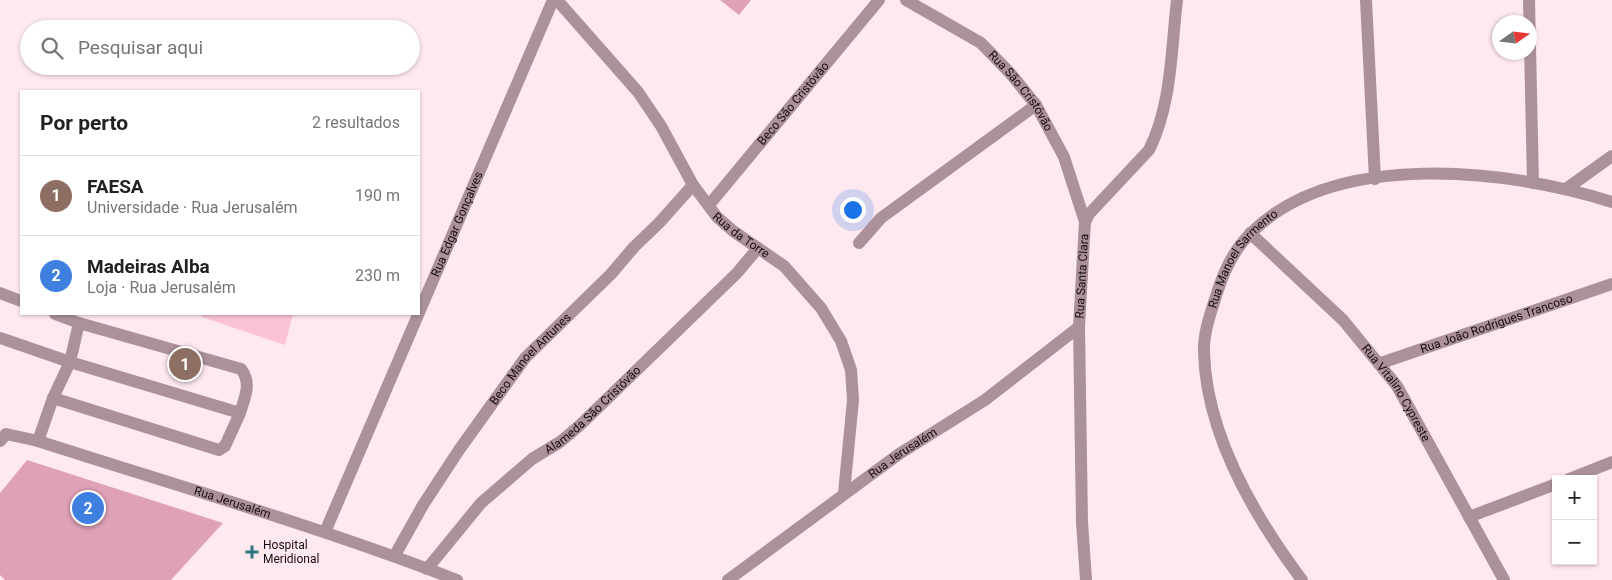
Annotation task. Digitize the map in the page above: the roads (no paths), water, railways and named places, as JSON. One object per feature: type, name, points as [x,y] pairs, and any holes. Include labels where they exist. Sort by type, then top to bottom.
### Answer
[{"type":"street","name":"Rua da Torre","points":[[555,0],[638,92],[662,126],[693,185],[709,205],[733,231],[784,266],[821,308],[847,353],[851,370],[853,400],[844,493]]},
{"type":"street","name":"Rua Edgar Gonçalves","points":[[420,312],[555,0]]},
{"type":"street","name":"Beco São Cristóvão","points":[[709,205],[879,0]]},
{"type":"street","name":"Rua São Cristóvão","points":[[906,0],[981,43],[1010,73],[1036,105],[1064,157],[1086,222]]},
{"type":"street","name":"Rua Santa Clara","points":[[1086,580],[1082,522],[1079,327],[1086,222],[1089,214],[1149,150],[1155,138],[1166,102],[1176,0]]},
{"type":"street","points":[[1366,0],[1375,179]]},
{"type":"street","points":[[1529,0],[1533,182]]},
{"type":"street","points":[[859,243],[881,218],[1036,105]]},
{"type":"street","points":[[1566,189],[1612,156]]},
{"type":"street","name":"Rua Manoel Sarmento","points":[[1302,580],[1274,543],[1255,510],[1217,428],[1207,382],[1204,350],[1214,301],[1222,278],[1234,254],[1250,233],[1280,210],[1314,193],[1339,185],[1375,179],[1450,172],[1533,182],[1612,202]]},
{"type":"street","name":"Beco Manoel Antunes","points":[[395,555],[423,505],[459,450],[525,358],[611,274],[693,185]]},
{"type":"street","name":"Rua Vitalino Cypreste","points":[[1250,233],[1321,298],[1381,363],[1413,410],[1504,580]]},
{"type":"street","name":"Alameda São Cristóvão","points":[[427,568],[481,503],[532,459],[560,442],[579,426],[736,272],[758,248]]},
{"type":"street","name":"Rua João Rodrigues Trancoso","points":[[1381,363],[1612,284]]},
{"type":"street","points":[[0,293],[20,301]]},
{"type":"street","points":[[53,398],[218,450],[225,446],[240,413],[248,387],[246,376],[241,369],[79,323],[58,315]]},
{"type":"street","name":"Rua Edgar Gonçalves","points":[[325,532],[419,315]]},
{"type":"street","points":[[38,441],[53,398],[70,362],[79,323]]},
{"type":"street","name":"Rua Jerusalém","points":[[728,580],[899,454],[985,400],[1079,327]]},
{"type":"street","points":[[0,338],[70,362],[240,413]]},
{"type":"street","name":"Rua Jerusalém","points":[[3,437],[38,441],[395,555],[457,580]]},
{"type":"street","points":[[1579,475],[1612,462]]},
{"type":"street","points":[[1469,516],[1552,485]]},
{"type":"place","name":"FAESA","points":[[185,364]]},
{"type":"place","name":"Madeiras Alba","points":[[88,508]]},
{"type":"place","name":"Hospital Meridional","points":[[252,552]]}]
